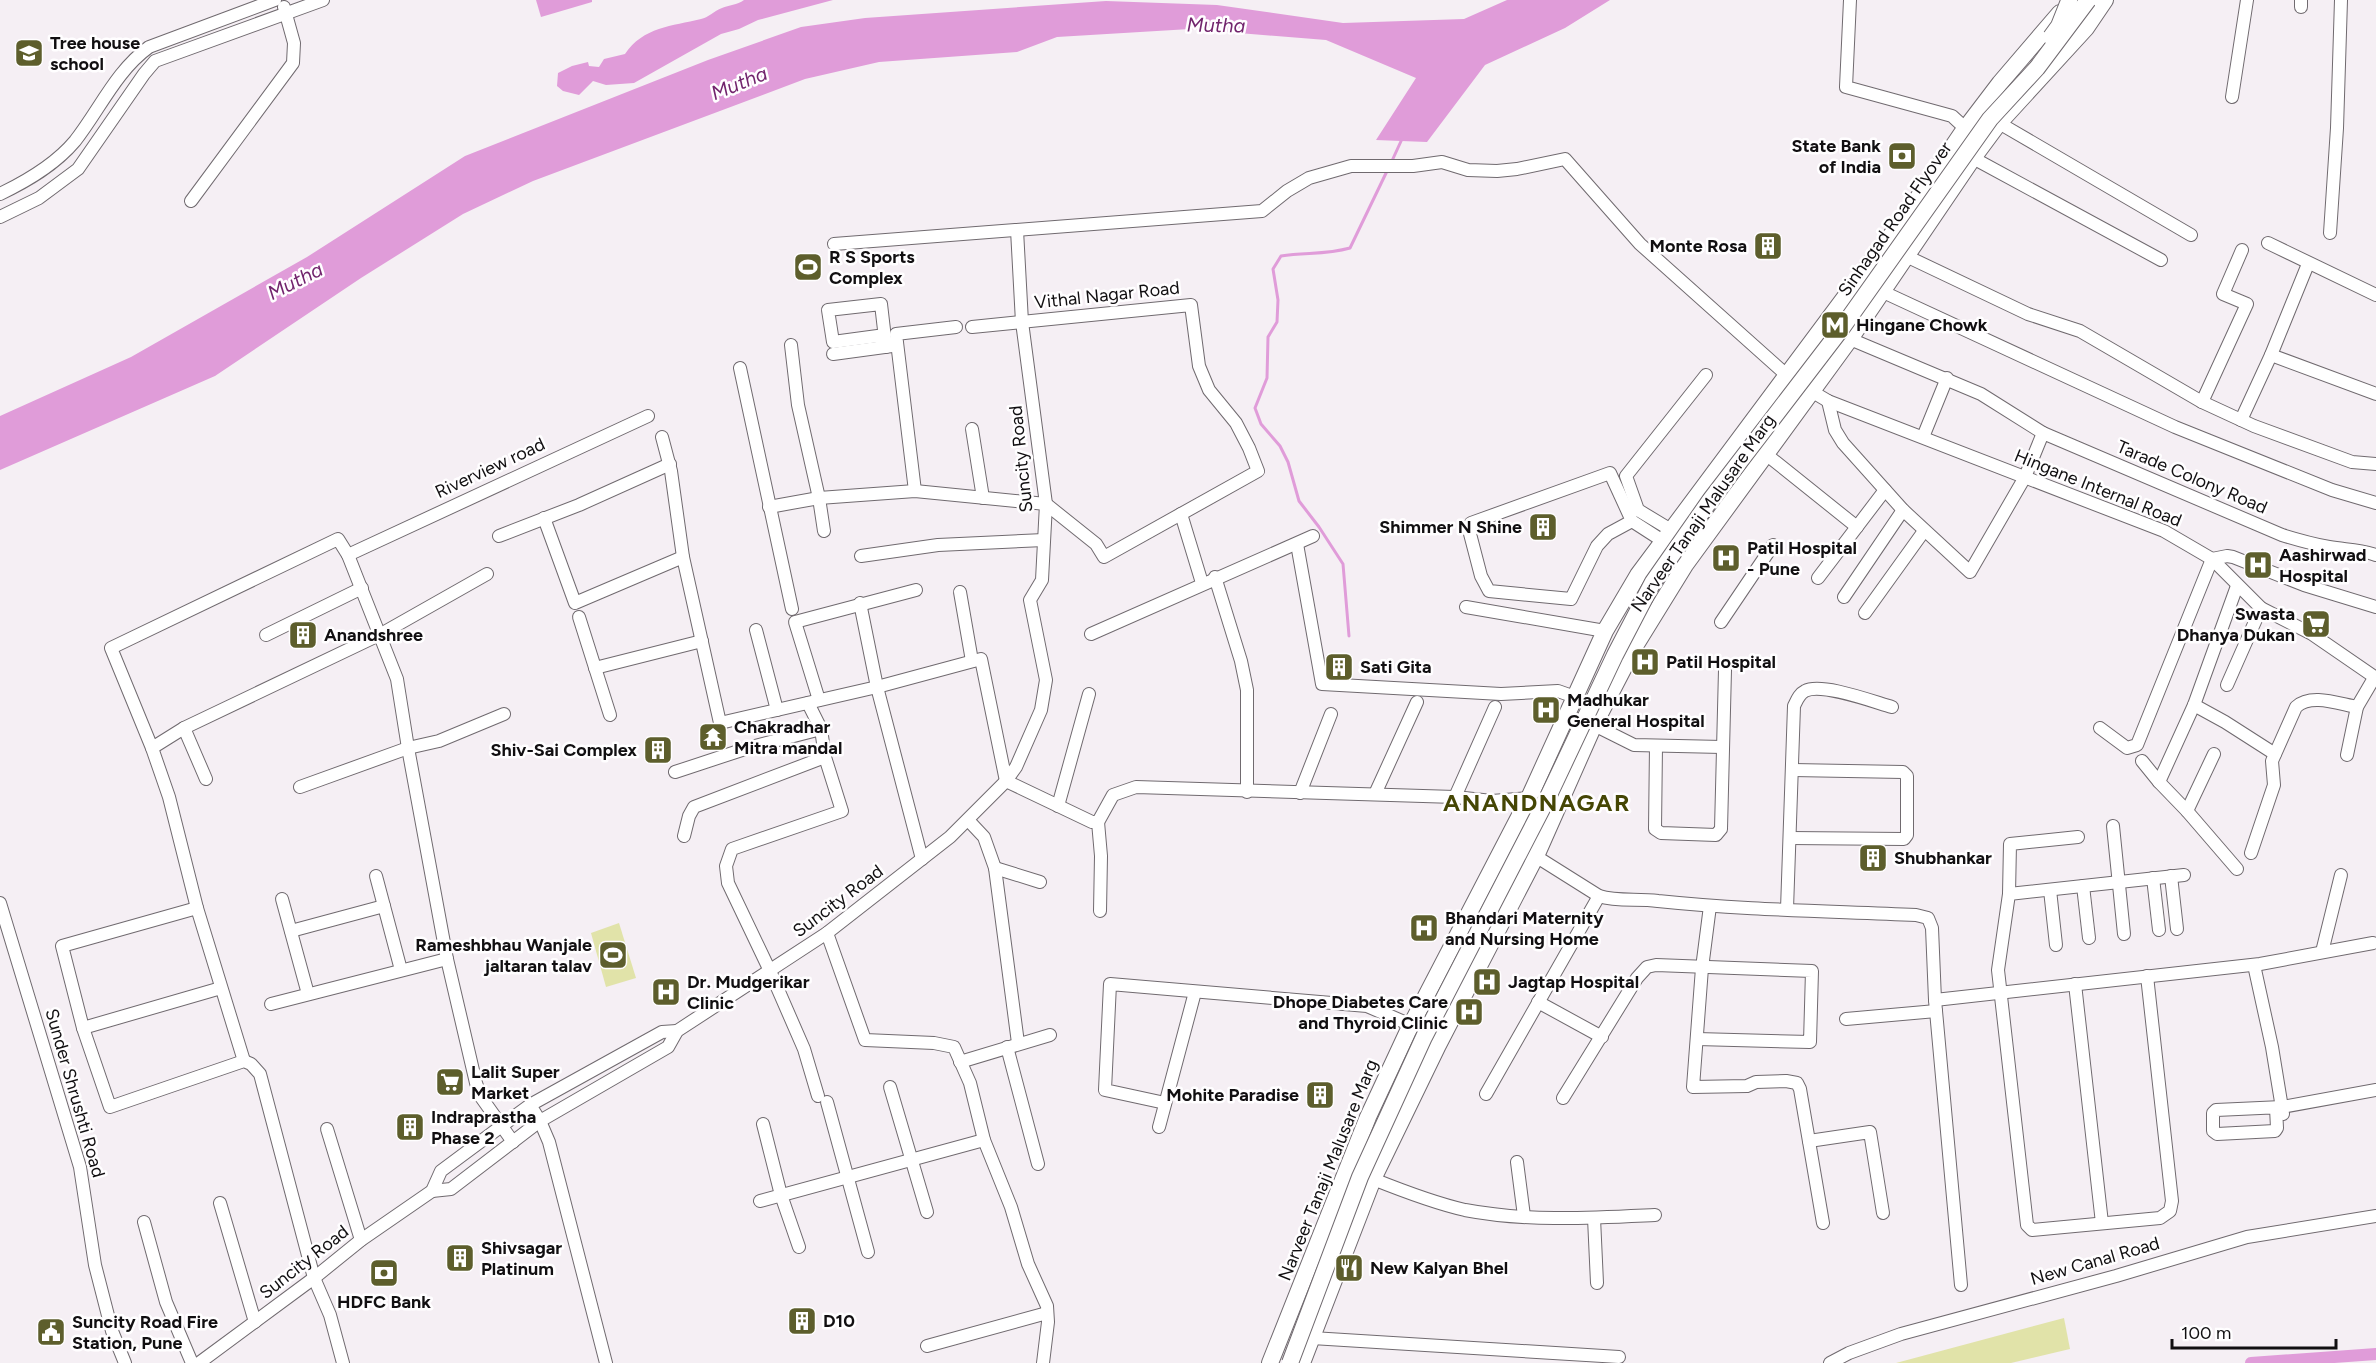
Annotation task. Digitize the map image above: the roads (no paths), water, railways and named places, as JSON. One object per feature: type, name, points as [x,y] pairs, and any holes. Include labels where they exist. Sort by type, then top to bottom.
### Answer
[{"type":"main road","name":"Sinhagad Road Flyover","points":[[1290,1363],[1360,1177],[1424,1037],[1548,797],[1653,582],[1711,500],[1839,332],[1990,119],[2037,68],[2088,0]]},
{"type":"main road","name":"Narveer Tanaji Malusare Marg","points":[[1302,1363],[1373,1179],[1438,1045],[1536,856],[1594,725],[1635,645],[1685,565],[1850,339],[1973,158],[1999,123],[2086,28],[2105,0]]},
{"type":"main road","name":"Narveer Tanaji Malusare Marg","points":[[1270,1363],[1368,1117],[1411,1025],[1529,798],[1605,631],[1638,575],[1907,214],[1965,128],[2000,82],[2069,1]]},
{"type":"main road","name":"Sinhagad Road Flyover","points":[[1281,1363],[1378,1117],[1417,1035],[1495,886],[1614,636],[1647,579],[1910,219],[1970,133],[2059,26],[2069,1]]},
{"type":"street","points":[[0,194],[30,179],[65,152],[124,71],[137,56],[149,47],[275,0]]},
{"type":"street","points":[[191,201],[293,63],[294,43],[281,0]]},
{"type":"street","points":[[0,217],[39,198],[78,169],[155,61],[323,0]]},
{"type":"street","points":[[1850,0],[1846,87],[1952,116],[1965,128]]},
{"type":"street","points":[[2232,97],[2247,0]]},
{"type":"street","points":[[2330,233],[2337,128],[2341,0]]},
{"type":"street","points":[[1999,123],[2191,235]]},
{"type":"street","points":[[1973,158],[2162,260]]},
{"type":"street","name":"Hingane Internal Road","points":[[1017,230],[1262,211],[1287,191],[1309,178],[1351,166],[1413,166],[1442,162],[1468,170],[1497,171],[1565,159],[1640,244],[1786,376],[1828,401],[2164,531],[2212,559],[2261,608],[2312,634],[2375,678]]},
{"type":"street","points":[[834,244],[1017,230]]},
{"type":"street","name":"Suncity Road","points":[[199,1363],[314,1278],[361,1240],[432,1191],[451,1189],[540,1122],[668,1047],[677,1031],[827,933],[951,837],[1006,781],[1016,767],[1041,710],[1046,680],[1030,600],[1042,580],[1046,504],[1022,322],[1017,230]]},
{"type":"street","points":[[2268,243],[2376,296]]},
{"type":"street","points":[[2202,402],[2247,304],[2223,294],[2242,250]]},
{"type":"street","points":[[1906,256],[2028,314],[2080,332],[2202,402],[2241,420],[2352,462],[2374,463],[2376,449]]},
{"type":"street","points":[[2241,420],[2271,355],[2308,264]]},
{"type":"street","points":[[1881,291],[2175,427],[2332,490],[2376,503]]},
{"type":"street","points":[[915,491],[889,342],[881,304],[828,310],[832,342],[839,349],[889,342],[896,334],[956,327]]},
{"type":"street","name":"Vithal Nagar Road","points":[[972,327],[1191,305],[1199,366],[1209,390],[1236,423],[1249,447],[1258,471],[1181,514]]},
{"type":"street","name":"Tarade Colony Road","points":[[1850,339],[1981,394],[2043,432],[2282,535],[2304,542],[2349,550],[2357,548],[2376,555]]},
{"type":"street","points":[[791,345],[798,405],[824,531]]},
{"type":"street","points":[[2271,355],[2376,394]]},
{"type":"street","points":[[740,368],[792,609]]},
{"type":"street","points":[[1667,535],[1638,510],[1626,476],[1706,375]]},
{"type":"street","points":[[1923,437],[1947,378]]},
{"type":"street","points":[[1828,401],[1835,430],[1843,443],[1903,510],[1970,572],[2025,477],[2043,432]]},
{"type":"street","name":"Riverview road","points":[[348,555],[641,417],[648,416]]},
{"type":"street","points":[[972,429],[982,498]]},
{"type":"street","points":[[662,437],[670,464],[683,557],[720,723],[877,687],[981,659],[1006,781],[1092,822],[1098,822]]},
{"type":"street","points":[[1767,455],[1857,527]]},
{"type":"street","points":[[499,536],[579,506],[670,464]]},
{"type":"street","points":[[1632,521],[1608,534],[1597,546],[1570,599],[1489,591],[1481,576],[1469,530],[1471,523],[1610,473],[1632,521],[1667,535]]},
{"type":"street","points":[[1818,578],[1885,490]]},
{"type":"street","points":[[769,507],[819,498],[915,491],[1046,504],[1096,544],[1104,557],[1181,514],[1202,583]]},
{"type":"street","points":[[1844,597],[1903,510]]},
{"type":"street","points":[[543,518],[575,603],[683,557]]},
{"type":"street","points":[[1865,613],[1924,531]]},
{"type":"street","points":[[1091,634],[1215,577],[1313,536]]},
{"type":"street","points":[[343,1363],[330,1315],[314,1278],[263,1080],[256,1068],[244,1061],[198,908],[169,797],[152,748],[111,648],[338,539],[363,588],[398,679],[408,748],[447,959],[476,1083],[481,1097],[513,1142]]},
{"type":"street","points":[[861,556],[938,545],[1044,540]]},
{"type":"street","points":[[1297,544],[1322,684],[1502,694],[1558,691],[1575,697]]},
{"type":"street","points":[[1721,622],[1773,545]]},
{"type":"street","points":[[2100,728],[2127,748],[2137,745],[2212,559],[2233,557],[2304,585],[2376,607]]},
{"type":"street","points":[[152,748],[184,728],[381,634],[487,574]]},
{"type":"street","points":[[1215,577],[1241,661],[1247,690],[1247,792]]},
{"type":"street","points":[[2159,782],[2194,705],[2237,586]]},
{"type":"street","points":[[266,635],[363,588]]},
{"type":"street","points":[[868,1252],[848,1178],[804,1049],[728,883],[726,866],[732,849],[842,811],[825,757],[821,729],[795,622],[916,590]]},
{"type":"street","points":[[960,592],[972,661]]},
{"type":"street","points":[[860,603],[877,687],[922,859]]},
{"type":"street","points":[[1466,607],[1605,631]]},
{"type":"street","points":[[2227,685],[2261,608]]},
{"type":"street","points":[[579,617],[610,715]]},
{"type":"street","points":[[756,630],[777,710]]},
{"type":"street","points":[[595,668],[702,641]]},
{"type":"street","points":[[1656,746],[1655,829],[1661,833],[1716,835],[1720,829],[1725,669]]},
{"type":"street","points":[[2347,755],[2357,707],[2375,678]]},
{"type":"street","points":[[1787,909],[1794,706],[1798,697],[1806,690],[1822,688],[1892,707]]},
{"type":"street","points":[[1058,806],[1089,694]]},
{"type":"street","points":[[2251,853],[2274,785],[2272,769],[2275,754],[2296,707],[2302,701],[2316,700],[2357,707]]},
{"type":"street","points":[[1375,794],[1417,702]]},
{"type":"street","points":[[2194,705],[2275,754]]},
{"type":"street","points":[[1455,797],[1495,707]]},
{"type":"street","points":[[300,787],[408,748],[439,741],[504,714]]},
{"type":"street","points":[[1300,793],[1331,714]]},
{"type":"street","points":[[1594,725],[1634,745],[1722,747]]},
{"type":"street","points":[[184,728],[206,779]]},
{"type":"street","points":[[675,772],[751,747],[821,729]]},
{"type":"street","points":[[2187,811],[2214,754]]},
{"type":"street","points":[[684,837],[688,816],[694,807],[825,757]]},
{"type":"street","points":[[2142,761],[2236,869]]},
{"type":"street","points":[[1790,838],[1904,839],[1907,835],[1907,776],[1903,772],[1792,770]]},
{"type":"street","points":[[1100,911],[1101,856],[1098,822],[1111,798],[1117,792],[1136,787],[1455,797],[1492,801],[1529,798],[1556,810]]},
{"type":"street","points":[[968,820],[984,837],[995,868],[1013,1045],[1038,1164]]},
{"type":"street","points":[[2113,826],[2124,934]]},
{"type":"street","points":[[2078,837],[2010,844],[2009,894],[1998,970],[2027,1225],[2032,1230],[2160,1218],[2170,1211],[2172,1201],[2147,976]]},
{"type":"street","points":[[1506,842],[1536,856],[1599,896],[1610,899],[1916,915],[1928,918],[1932,928],[1936,1005],[1961,1285]]},
{"type":"street","points":[[995,868],[1040,882]]},
{"type":"street","points":[[2009,894],[2184,874]]},
{"type":"street","points":[[2322,952],[2341,875]]},
{"type":"street","points":[[376,876],[401,970]]},
{"type":"street","points":[[2171,876],[2178,929]]},
{"type":"street","points":[[2153,878],[2159,930]]},
{"type":"street","points":[[2084,886],[2090,938]]},
{"type":"street","points":[[2050,890],[2056,945]]},
{"type":"street","points":[[1486,1094],[1599,896]]},
{"type":"street","points":[[282,900],[308,994]]},
{"type":"street","name":"Sunder Shrushti Road","points":[[0,903],[80,1167],[95,1265],[112,1330],[125,1363]]},
{"type":"street","points":[[291,932],[384,906]]},
{"type":"street","points":[[1710,906],[1702,968],[1693,1087],[1747,1086],[1756,1082],[1786,1080],[1797,1083],[1800,1089],[1823,1223]]},
{"type":"street","points":[[198,908],[62,946],[83,1028],[110,1107],[244,1061]]},
{"type":"street","points":[[827,933],[865,1040],[934,1043],[954,1047],[970,1083],[984,1140],[1011,1207],[1028,1264],[1047,1306],[1043,1363]]},
{"type":"street","points":[[1846,1019],[2001,992],[2254,965],[2373,943]]},
{"type":"street","points":[[271,1004],[447,959]]},
{"type":"street","points":[[1563,1098],[1637,978],[1647,967],[1656,965],[1812,972],[1810,1042],[1697,1039]]},
{"type":"street","points":[[2254,965],[2272,1047],[2279,1107],[2285,1132]]},
{"type":"street","points":[[1166,1102],[1105,1090],[1110,984],[1367,1006],[1411,1025]]},
{"type":"street","points":[[2075,984],[2102,1223]]},
{"type":"street","points":[[83,1028],[221,988]]},
{"type":"street","points":[[1159,1127],[1195,992]]},
{"type":"street","points":[[1538,1002],[1602,1037]]},
{"type":"street","name":"Suncity Road","points":[[432,1191],[441,1171],[530,1105],[662,1032],[677,1031]]},
{"type":"street","points":[[960,1062],[1050,1035]]},
{"type":"street","points":[[890,1087],[927,1212]]},
{"type":"street","points":[[2279,1107],[2275,1131],[2217,1134],[2213,1131],[2213,1113],[2216,1110],[2279,1107],[2376,1090]]},
{"type":"street","points":[[530,1105],[549,1142],[606,1363]]},
{"type":"street","points":[[763,1124],[781,1195],[800,1248]]},
{"type":"street","points":[[327,1129],[361,1240]]},
{"type":"street","points":[[1809,1141],[1870,1132],[1884,1213]]},
{"type":"street","points":[[760,1201],[984,1140]]},
{"type":"street","points":[[1518,1162],[1524,1216]]},
{"type":"street","points":[[1373,1179],[1434,1202],[1466,1210],[1524,1216],[1594,1218],[1655,1215]]},
{"type":"street","points":[[220,1203],[255,1322]]},
{"type":"street","name":"New Canal Road","points":[[1830,1363],[1849,1353],[1901,1334],[2116,1276],[2227,1242],[2376,1216]]},
{"type":"street","points":[[1594,1218],[1597,1282]]},
{"type":"street","points":[[144,1222],[166,1302],[192,1363]]},
{"type":"street","points":[[927,1346],[1047,1313]]},
{"type":"street","points":[[1312,1338],[1619,1357]]},
{"type":"water","points":[[536,0],[592,0],[592,2],[541,17]]},
{"type":"water","points":[[744,0],[833,0],[758,20],[721,34],[634,83],[606,85],[593,81],[579,95],[563,91],[557,86],[558,73],[572,66],[588,62],[589,66],[599,67],[604,59],[625,54],[640,38],[649,33],[704,18],[719,9]]},
{"type":"water","name":"Mutha","points":[[1507,0],[1610,0],[1565,28],[1485,65],[1427,142],[1376,140],[1416,78],[1326,40],[1190,29],[1057,37],[1017,52],[879,62],[805,79],[533,181],[463,214],[361,278],[215,376],[0,470],[0,416],[131,357],[307,257],[465,156],[708,60],[801,27],[865,18],[1106,1],[1217,5],[1343,23],[1464,19]]},
{"type":"waterway","points":[[1391,163],[1402,139]]},
{"type":"waterway","points":[[1349,636],[1343,564],[1299,501],[1288,462],[1280,446],[1261,424],[1255,408],[1267,378],[1268,337],[1277,322],[1278,300],[1273,269],[1281,256],[1332,252],[1350,248],[1388,169]]},
{"type":"waterway","points":[[2251,1363],[2376,1354]]},
{"type":"place","name":"Tree house school","points":[[29,53]]},
{"type":"place","name":"State Bank of India","points":[[1902,156]]},
{"type":"place","name":"Monte Rosa","points":[[1768,246]]},
{"type":"place","name":"R S Sports Complex","points":[[808,267]]},
{"type":"place","name":"Hingane Chowk","points":[[1835,325]]},
{"type":"place","name":"Shimmer N Shine","points":[[1543,527]]},
{"type":"place","name":"Patil Hospital - Pune","points":[[1726,558]]},
{"type":"place","name":"Aashirwad Hospital","points":[[2258,565]]},
{"type":"place","name":"Swasta Dhanya Dukan","points":[[2316,624]]},
{"type":"place","name":"Anandshree","points":[[303,635]]},
{"type":"place","name":"Patil Hospital","points":[[1645,662]]},
{"type":"place","name":"Sati Gita","points":[[1339,667]]},
{"type":"place","name":"Madhukar General Hospital","points":[[1546,710]]},
{"type":"place","name":"Chakradhar Mitra mandal","points":[[713,737]]},
{"type":"place","name":"Shiv-Sai Complex","points":[[658,750]]},
{"type":"place","name":"Shubhankar","points":[[1873,858]]},
{"type":"place","name":"Bhandari Maternity and Nursing Home","points":[[1424,928]]},
{"type":"place","name":"Rameshbhau Wanjale jaltaran talav","points":[[613,955]]},
{"type":"place","name":"Jagtap Hospital","points":[[1487,982]]},
{"type":"place","name":"Dr. Mudgerikar Clinic","points":[[666,992]]},
{"type":"place","name":"Dhope Diabetes Care and Thyroid Clinic","points":[[1469,1012]]},
{"type":"place","name":"Lalit Super Market","points":[[450,1082]]},
{"type":"place","name":"Mohite Paradise","points":[[1320,1095]]},
{"type":"place","name":"Indraprastha Phase 2","points":[[410,1127]]},
{"type":"place","name":"Shivsagar Platinum","points":[[460,1258]]},
{"type":"place","name":"New Kalyan Bhel","points":[[1349,1268]]},
{"type":"place","name":"HDFC Bank","points":[[384,1273]]},
{"type":"place","name":"D10","points":[[802,1321]]},
{"type":"place","name":"Suncity Road Fire Station, Pune","points":[[51,1332]]},
{"type":"district","name":"ANANDNAGAR","points":[[1537,802]]}]
